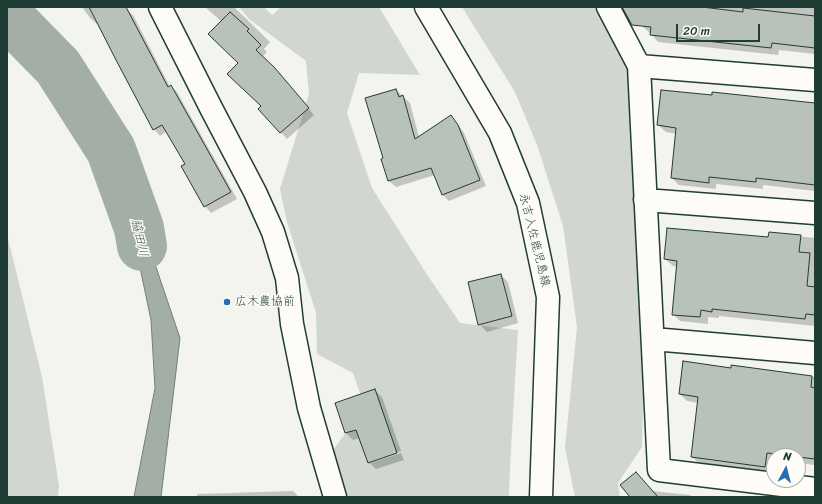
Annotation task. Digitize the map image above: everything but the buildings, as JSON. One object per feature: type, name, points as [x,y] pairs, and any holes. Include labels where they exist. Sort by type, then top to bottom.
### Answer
[{"type":"street","points":[[160,7],[210,108],[255,192],[272,232],[287,278],[292,324],[309,408],[335,497]]},
{"type":"street","name":"永吉入佐鹿児島線","points":[[426,7],[500,133],[528,203],[548,297],[540,497]]},
{"type":"street","points":[[608,7],[639,66],[659,470],[815,489]]},
{"type":"street","points":[[639,66],[815,80]]},
{"type":"street","points":[[645,200],[815,213]]},
{"type":"street","points":[[653,339],[815,352]]},
{"type":"shaded area","points":[[239,7],[264,7],[272,15],[281,7],[379,7],[420,75],[359,73],[347,113],[372,188],[460,323],[518,330],[509,497],[347,497],[333,450],[365,407],[353,373],[317,354],[316,313],[287,222],[280,189],[309,94],[306,61],[249,19]]},
{"type":"shaded area","points":[[462,7],[595,7],[628,69],[643,401],[642,447],[618,483],[620,497],[575,497],[565,448],[577,327],[563,226],[537,145],[515,92]]},
{"type":"shaded area","points":[[7,234],[42,377],[59,486],[58,497],[7,497]]},
{"type":"water","points":[[114,143],[180,338],[161,497],[134,497],[155,388],[151,320]]},
{"type":"waterway","name":"脇田川","points":[[7,15],[58,67],[111,150],[139,228],[142,246]]},
{"type":"place","name":"広木農協前","points":[[227,302]]}]
